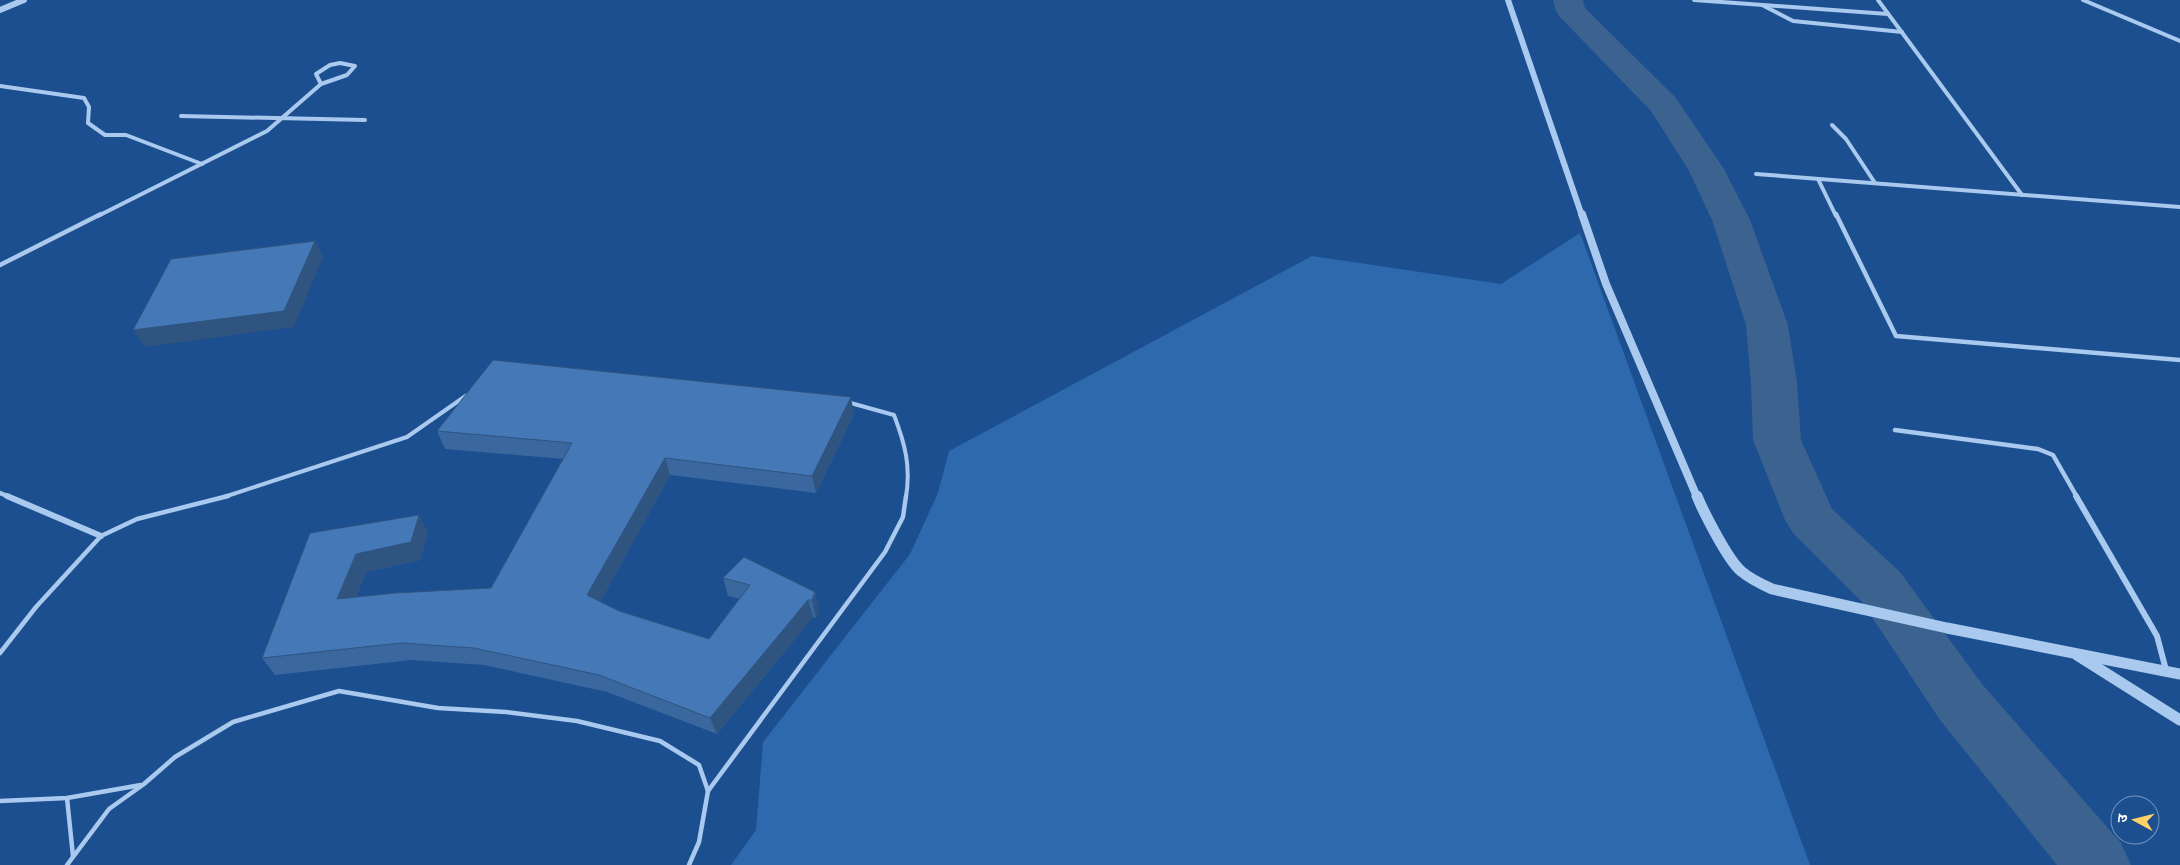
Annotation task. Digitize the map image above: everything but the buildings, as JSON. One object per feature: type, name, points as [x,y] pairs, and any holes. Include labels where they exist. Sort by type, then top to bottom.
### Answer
[{"type":"street","points":[[0,10],[24,0]]},
{"type":"street","points":[[1508,0],[1606,284],[1706,518],[1740,570],[1754,582],[1772,589],[1947,628],[2180,674]]},
{"type":"street","points":[[1694,0],[1888,14]]},
{"type":"street","points":[[1878,0],[2022,195]]},
{"type":"street","points":[[2083,0],[2180,41]]},
{"type":"street","points":[[1763,5],[1793,21],[1902,32]]},
{"type":"street","points":[[0,265],[267,131],[321,84],[347,75],[355,66],[350,63],[340,62],[323,68],[316,74],[321,84]]},
{"type":"street","points":[[0,86],[84,98],[89,107],[88,123],[105,135],[126,135],[202,164]]},
{"type":"street","points":[[181,116],[365,120]]},
{"type":"street","points":[[1832,125],[1846,139],[1875,183]]},
{"type":"street","points":[[1756,174],[2180,207]]},
{"type":"street","points":[[1818,179],[1896,336],[2180,360]]},
{"type":"street","points":[[1895,430],[2038,450],[2053,455],[2157,636],[2166,672]]},
{"type":"street","points":[[0,492],[101,536]]},
{"type":"street","points":[[2071,651],[2180,720]]},
{"type":"lane","points":[[0,653],[36,607],[101,536],[137,519],[212,501],[407,437],[470,393]]},
{"type":"lane","points":[[689,865],[699,842],[708,791],[885,552],[904,517],[909,477],[904,442],[894,415],[841,400]]},
{"type":"lane","points":[[67,865],[109,809],[144,784],[175,757],[233,722],[339,691],[438,708],[506,712],[577,721],[660,741],[698,765],[708,791]]},
{"type":"lane","points":[[0,801],[67,798],[144,784]]},
{"type":"lane","points":[[67,798],[73,856]]},
{"type":"shaded area","points":[[1580,233],[1810,865],[731,865],[756,830],[763,742],[910,554],[938,493],[949,451],[1312,256],[1501,284]]},
{"type":"waterway","points":[[1568,0],[1571,11],[1664,105],[1706,169],[1731,220],[1767,325],[1774,383],[1777,440],[1811,520],[1881,587],[1961,702],[2098,865]]}]
